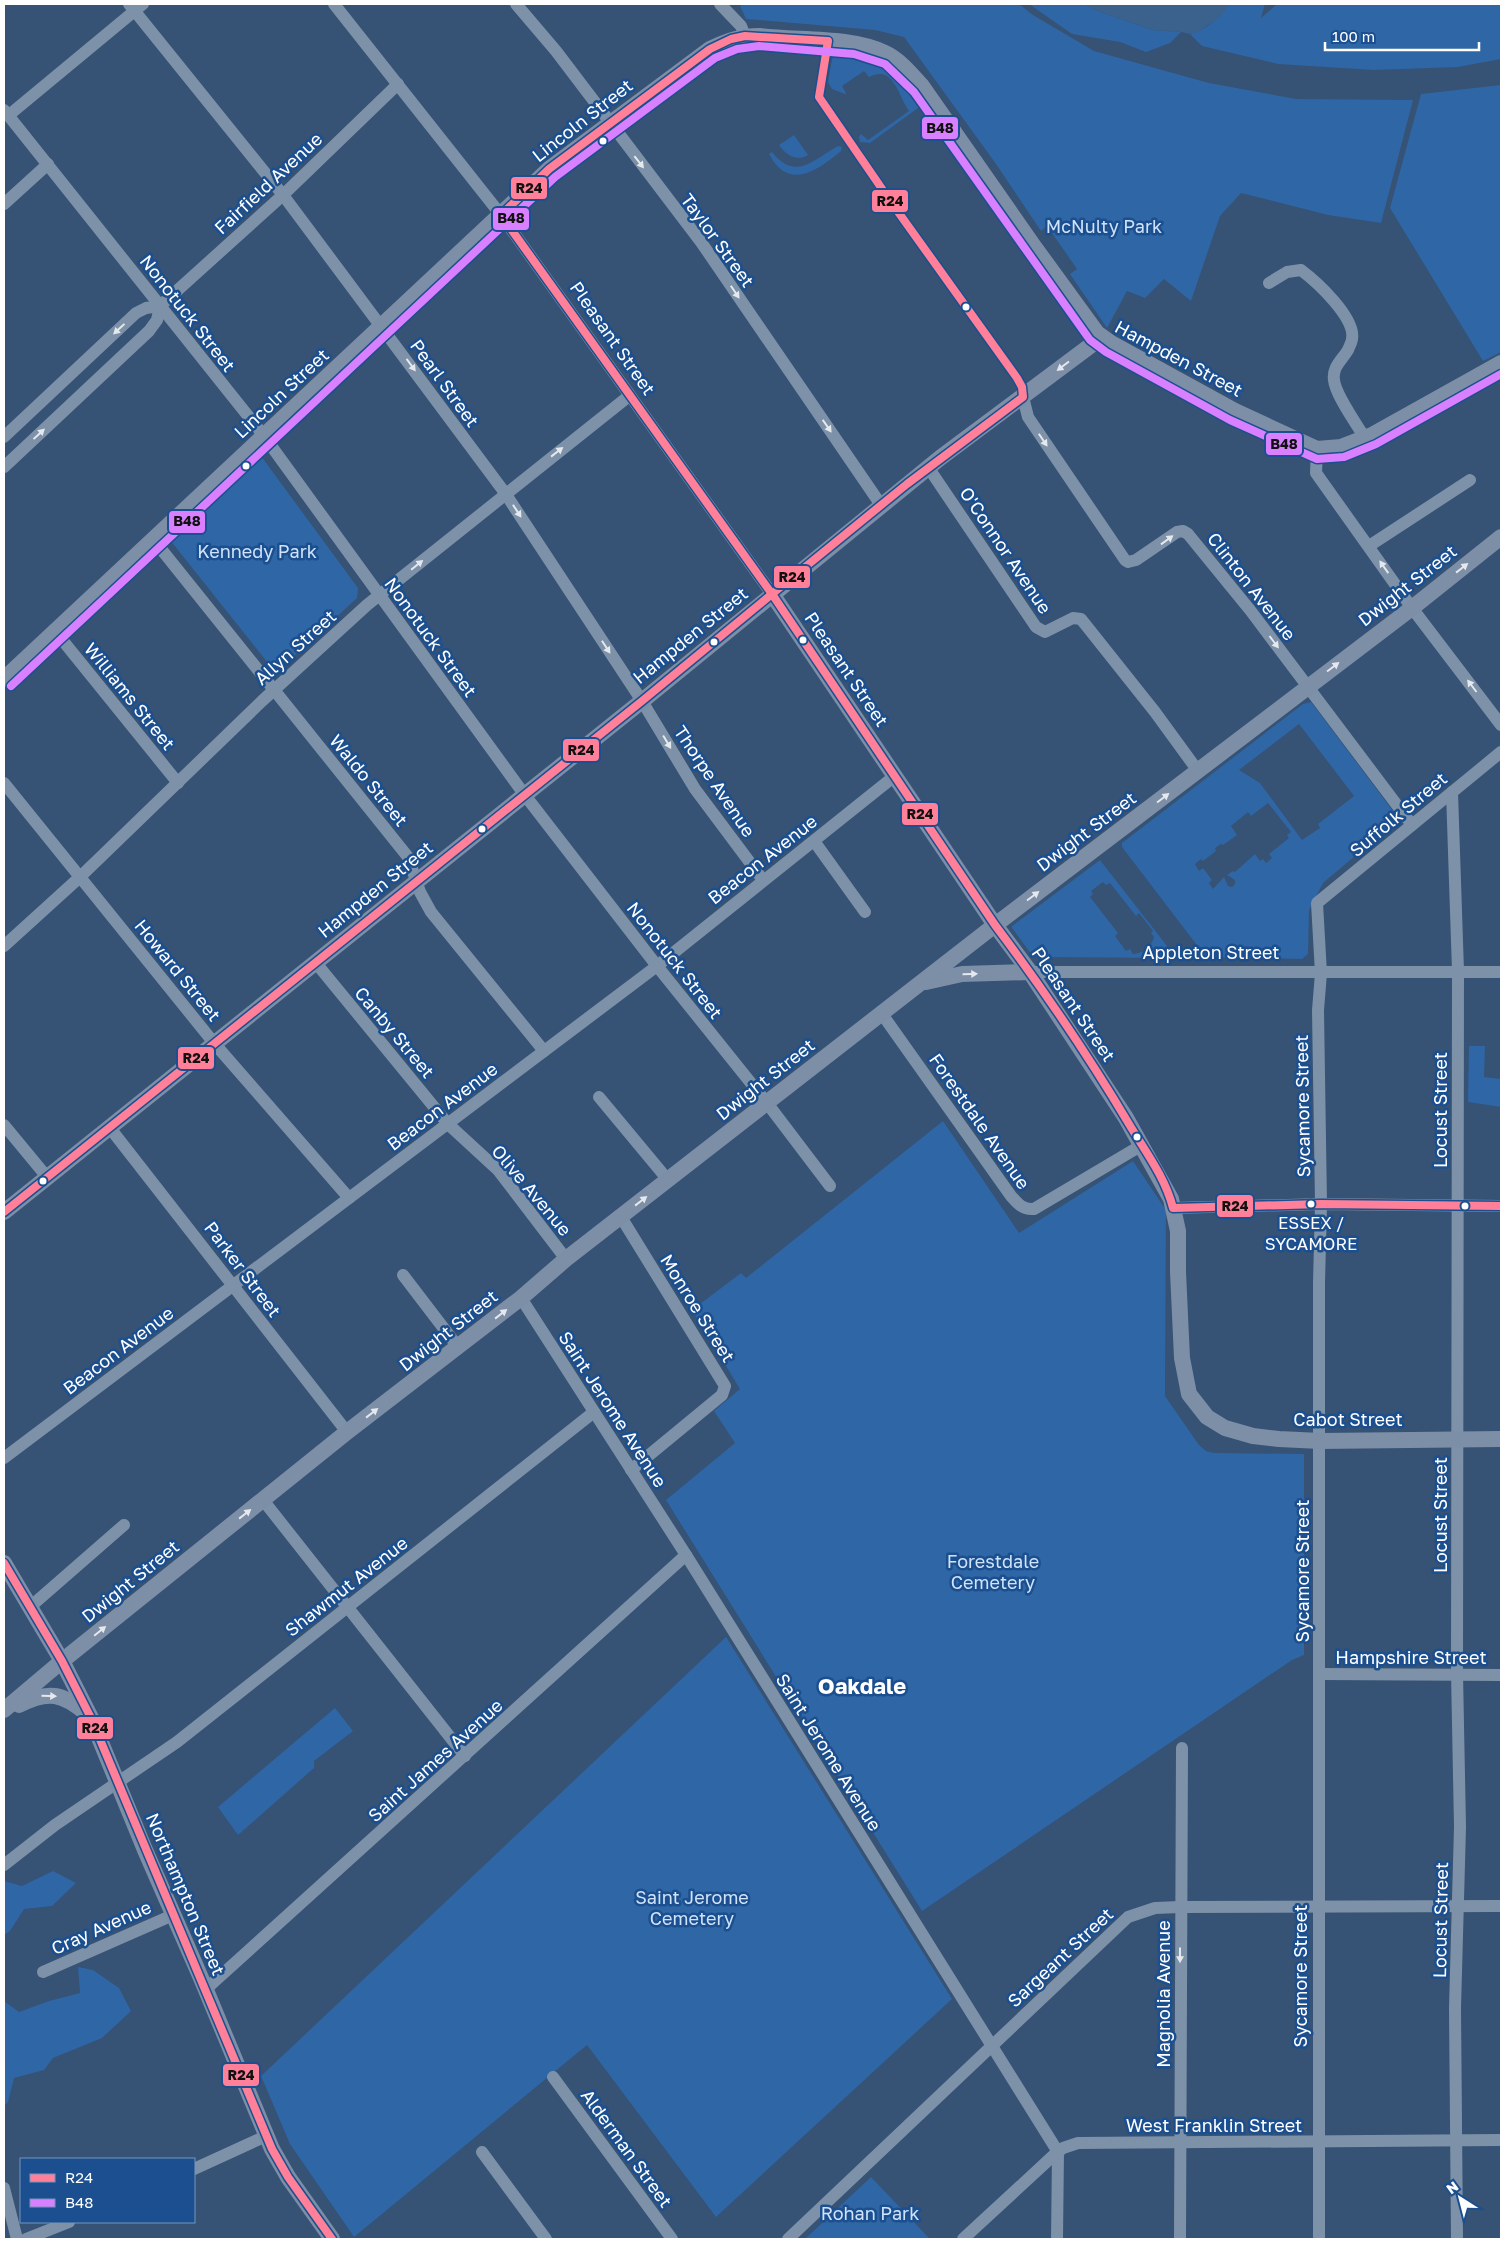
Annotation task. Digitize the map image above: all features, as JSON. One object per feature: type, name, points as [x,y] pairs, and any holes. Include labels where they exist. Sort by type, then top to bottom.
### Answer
[{"type":"main road","name":"Lincoln Street","points":[[4,680],[153,538],[549,169],[710,49],[731,39],[745,36],[760,36],[858,44],[885,52],[901,63],[922,86],[1077,306],[1102,337]]},
{"type":"main road","name":"Hampden Street","points":[[4,1212],[642,701],[928,467],[1102,337],[1235,411],[1317,449]]},
{"type":"main road","points":[[1317,449],[1341,447],[1365,438],[1501,364]]},
{"type":"main road","name":"Dwight Street","points":[[4,1711],[62,1661],[348,1432],[521,1298],[566,1259],[994,925],[1499,542]]},
{"type":"main road","name":"Pleasant Street","points":[[772,594],[896,776],[994,925],[1030,972],[1142,1145],[1172,1199],[1178,1231],[1182,1358],[1189,1394],[1202,1411]]},
{"type":"main road","name":"Appleton Street","points":[[922,983],[962,974],[1030,972]]},
{"type":"main road","name":"Cabot Street","points":[[1202,1411],[1207,1417],[1224,1428],[1253,1436],[1320,1441],[1501,1439]]},
{"type":"main road","name":"Northampton Street","points":[[4,1563],[62,1661],[90,1718],[206,1989],[266,2136],[282,2169],[332,2239]]},
{"type":"main road","points":[[4,1711],[41,1695],[55,1696],[75,1704],[90,1718]]},
{"type":"street","name":"Pleasant Street","points":[[334,4],[500,215],[772,594]]},
{"type":"street","name":"Taylor Street","points":[[516,4],[556,52],[701,242],[881,505]]},
{"type":"street","points":[[720,4],[741,26],[745,36]]},
{"type":"street","points":[[6,112],[135,6]]},
{"type":"street","name":"Pearl Street","points":[[135,6],[283,195],[505,493],[642,701]]},
{"type":"street","name":"Fairfield Avenue","points":[[4,437],[136,313],[146,308],[160,306],[283,195],[398,84]]},
{"type":"street","name":"Nonotuck Street","points":[[6,112],[264,436],[524,794],[830,1186]]},
{"type":"street","points":[[4,204],[48,164]]},
{"type":"street","points":[[1269,283],[1287,272],[1302,270],[1316,281],[1344,314],[1352,330],[1352,339],[1346,353],[1336,364],[1334,380],[1365,438]]},
{"type":"street","name":"Fairfield Avenue","points":[[4,468],[148,331],[157,320],[160,306]]},
{"type":"street","name":"Allyn Street","points":[[4,946],[80,877],[274,690],[379,595],[629,396]]},
{"type":"street","name":"Clinton Avenue","points":[[1023,397],[1028,418],[1125,560],[1136,560],[1177,532],[1183,531],[1188,534],[1250,610],[1412,825]]},
{"type":"street","points":[[1317,449],[1316,474],[1412,608],[1501,725]]},
{"type":"street","name":"O'Connor Avenue","points":[[928,467],[1036,627],[1045,632],[1073,618],[1081,619],[1155,712],[1198,771]]},
{"type":"street","points":[[1369,546],[1470,480]]},
{"type":"street","name":"Waldo Street","points":[[153,538],[408,857],[431,912],[544,1051]]},
{"type":"street","name":"Williams Street","points":[[55,631],[178,783]]},
{"type":"street","name":"Thorpe Avenue","points":[[642,701],[695,789],[763,880]]},
{"type":"street","name":"Suffolk Street","points":[[1317,903],[1501,752]]},
{"type":"street","name":"Beacon Avenue","points":[[4,1458],[657,966],[896,776]]},
{"type":"street","name":"Howard Street","points":[[4,783],[214,1043],[349,1198]]},
{"type":"street","name":"Locust Street","points":[[1452,792],[1458,971],[1457,1673],[1460,1827],[1455,2008],[1457,2239]]},
{"type":"street","points":[[814,841],[865,912]]},
{"type":"street","name":"Sycamore Street","points":[[1317,903],[1320,973],[1318,1010],[1321,1204],[1319,1283],[1318,2239]]},
{"type":"street","name":"Canby Street","points":[[316,963],[448,1124]]},
{"type":"street","name":"Appleton Street","points":[[1030,972],[1501,972]]},
{"type":"street","name":"Forestdale Avenue","points":[[882,1014],[1011,1196],[1026,1210],[1034,1209],[1142,1145]]},
{"type":"street","points":[[599,1097],[668,1180]]},
{"type":"street","name":"Olive Avenue","points":[[448,1124],[498,1170],[566,1259]]},
{"type":"street","points":[[4,1125],[47,1178]]},
{"type":"street","name":"Parker Street","points":[[110,1128],[348,1432]]},
{"type":"street","points":[[1173,1208],[1321,1204],[1501,1206]]},
{"type":"street","name":"Monroe Street","points":[[620,1217],[725,1386],[722,1395],[631,1470]]},
{"type":"street","points":[[403,1275],[458,1347]]},
{"type":"street","name":"Saint Jerome Avenue","points":[[521,1298],[686,1555],[1058,2152]]},
{"type":"street","name":"Shawmut Avenue","points":[[4,1865],[55,1825],[118,1784],[177,1742],[594,1412]]},
{"type":"street","points":[[263,1500],[465,1756]]},
{"type":"street","points":[[30,1607],[124,1525]]},
{"type":"street","name":"Saint James Avenue","points":[[206,1989],[686,1555]]},
{"type":"street","name":"Hampshire Street","points":[[1320,1674],[1457,1673],[1501,1675]]},
{"type":"street","name":"Magnolia Avenue","points":[[1180,2239],[1182,1748]]},
{"type":"street","name":"Sargeant Street","points":[[788,2239],[1128,1917],[1155,1908],[1180,1907],[1501,1906]]},
{"type":"street","name":"Cray Avenue","points":[[43,1972],[173,1915]]},
{"type":"street","name":"Alderman Street","points":[[553,2077],[672,2239]]},
{"type":"street","points":[[195,2168],[266,2136]]},
{"type":"street","name":"West Franklin Street","points":[[963,2239],[1058,2152],[1078,2143],[1501,2140]]},
{"type":"street","points":[[482,2152],[546,2239]]},
{"type":"street","points":[[1057,2239],[1058,2152]]},
{"type":"street","points":[[4,2188],[17,2239]]},
{"type":"street","points":[[26,2239],[66,2223]]},
{"type":"green space","name":"McNulty Park","points":[[743,4],[1019,4],[1033,15],[1094,51],[1209,83],[1296,99],[1413,100],[1381,223],[1328,215],[1241,193],[1220,216],[1191,301],[1164,279],[1145,298],[1127,291],[1107,328],[1070,274],[1077,269],[1047,226],[1041,231],[996,164],[904,37],[875,30],[746,19],[740,6]]},
{"type":"green space","points":[[1029,4],[1085,4],[1095,10],[1153,30],[1181,32],[1170,43],[1146,52],[1120,42],[1072,34]]},
{"type":"green space","points":[[1229,4],[1265,4],[1261,18],[1277,4],[1501,4],[1501,59],[1458,67],[1374,70],[1278,64],[1202,46],[1190,34],[1212,22]]},
{"type":"green space","points":[[836,54],[854,56],[883,67],[907,86],[920,103],[918,108],[870,143],[860,142],[859,137],[861,134],[868,140],[909,111],[890,78],[884,75],[877,74],[869,77],[864,71],[842,86],[845,94],[832,89],[828,82],[832,59]]},
{"type":"green space","points":[[1501,85],[1501,352],[1483,361],[1390,208],[1421,94]]},
{"type":"green space","points":[[794,135],[808,155],[795,158],[785,152],[779,145]]},
{"type":"green space","points":[[838,146],[842,147],[841,151],[823,165],[804,174],[795,175],[785,172],[777,166],[769,154],[772,152],[789,166],[797,167],[813,162]]},
{"type":"green space","name":"Kennedy Park","points":[[261,456],[358,588],[357,598],[276,673],[170,540]]},
{"type":"green space","points":[[1311,702],[1399,819],[1323,883],[1309,910],[1308,954],[1302,959],[1206,957],[1122,847],[1122,843],[1303,704]],"holes":[[[1299,724],[1354,796],[1318,824],[1320,828],[1302,840],[1260,783],[1239,770]],[[1268,803],[1291,832],[1287,835],[1289,838],[1269,854],[1272,858],[1266,863],[1263,859],[1260,861],[1255,854],[1235,872],[1233,871],[1227,875],[1235,880],[1235,884],[1232,887],[1228,886],[1224,877],[1213,889],[1209,883],[1212,880],[1203,868],[1199,871],[1195,864],[1201,859],[1203,861],[1216,851],[1215,848],[1237,835],[1231,826],[1248,812],[1251,816]]]},
{"type":"green space","points":[[1100,860],[1171,951],[1171,955],[1167,958],[1037,957],[1032,955],[1012,926]],"holes":[[[1103,882],[1106,885],[1110,883],[1136,916],[1139,913],[1153,931],[1151,933],[1154,937],[1153,941],[1144,951],[1133,954],[1130,949],[1126,951],[1115,936],[1118,933],[1090,897],[1093,894],[1091,891]]]},
{"type":"green space","points":[[1469,1046],[1485,1046],[1484,1077],[1501,1079],[1501,1107],[1468,1102]]},
{"type":"green space","name":"Forestdale Cemetery","points":[[943,1121],[1019,1233],[1133,1161],[1166,1210],[1165,1396],[1199,1445],[1206,1451],[1214,1453],[1304,1454],[1304,1655],[1292,1660],[922,1911],[666,1500],[735,1443],[714,1411],[740,1389],[692,1310],[741,1273],[746,1278]]},
{"type":"green space","name":"Saint Jerome Cemetery","points":[[726,1637],[952,1999],[716,2217],[587,2045],[354,2237],[290,2144],[261,2076]]},
{"type":"green space","points":[[335,1708],[353,1731],[314,1761],[314,1768],[238,1835],[218,1807]]},
{"type":"green space","points":[[53,1871],[76,1883],[52,1906],[24,1909],[10,1931],[4,1935],[4,1881],[22,1886]]},
{"type":"green space","points":[[78,1967],[93,1970],[119,1988],[131,2011],[102,2038],[53,2058],[44,2070],[14,2078],[8,2102],[4,2106],[4,2001],[19,2012],[49,2001],[80,1993]]},
{"type":"green space","name":"Rohan Park","points":[[871,2177],[930,2239],[805,2239]]},
{"type":"shaded area","points":[[1085,4],[1229,4],[1220,17],[1198,32],[1190,34],[1153,30],[1095,10]]},
{"type":"transit line","name":"R24","points":[[745,36],[828,41],[819,97],[891,202],[1017,378],[1022,387],[1023,397],[907,484],[772,594],[501,215],[549,169],[710,49],[731,39],[745,36]]},
{"type":"transit line","name":"B48","points":[[11,686],[555,177],[715,58],[737,49],[759,46],[854,54],[885,64],[914,92],[1090,340],[1106,352],[1230,420],[1317,459],[1344,457],[1376,444],[1501,374]]},
{"type":"transit line","name":"R24","points":[[4,1212],[642,701],[772,594]]},
{"type":"transit line","name":"R24","points":[[772,594],[995,925],[1048,998],[1081,1048],[1154,1164],[1173,1208],[1321,1204],[1501,1206]]},
{"type":"transit line","name":"R24","points":[[4,1563],[62,1661],[91,1718],[272,2149],[288,2177],[332,2239]]},
{"type":"place","name":"ESSEX / SYCAMORE","points":[[1311,1204]]},
{"type":"district","name":"Oakdale","points":[[862,1685]]}]
